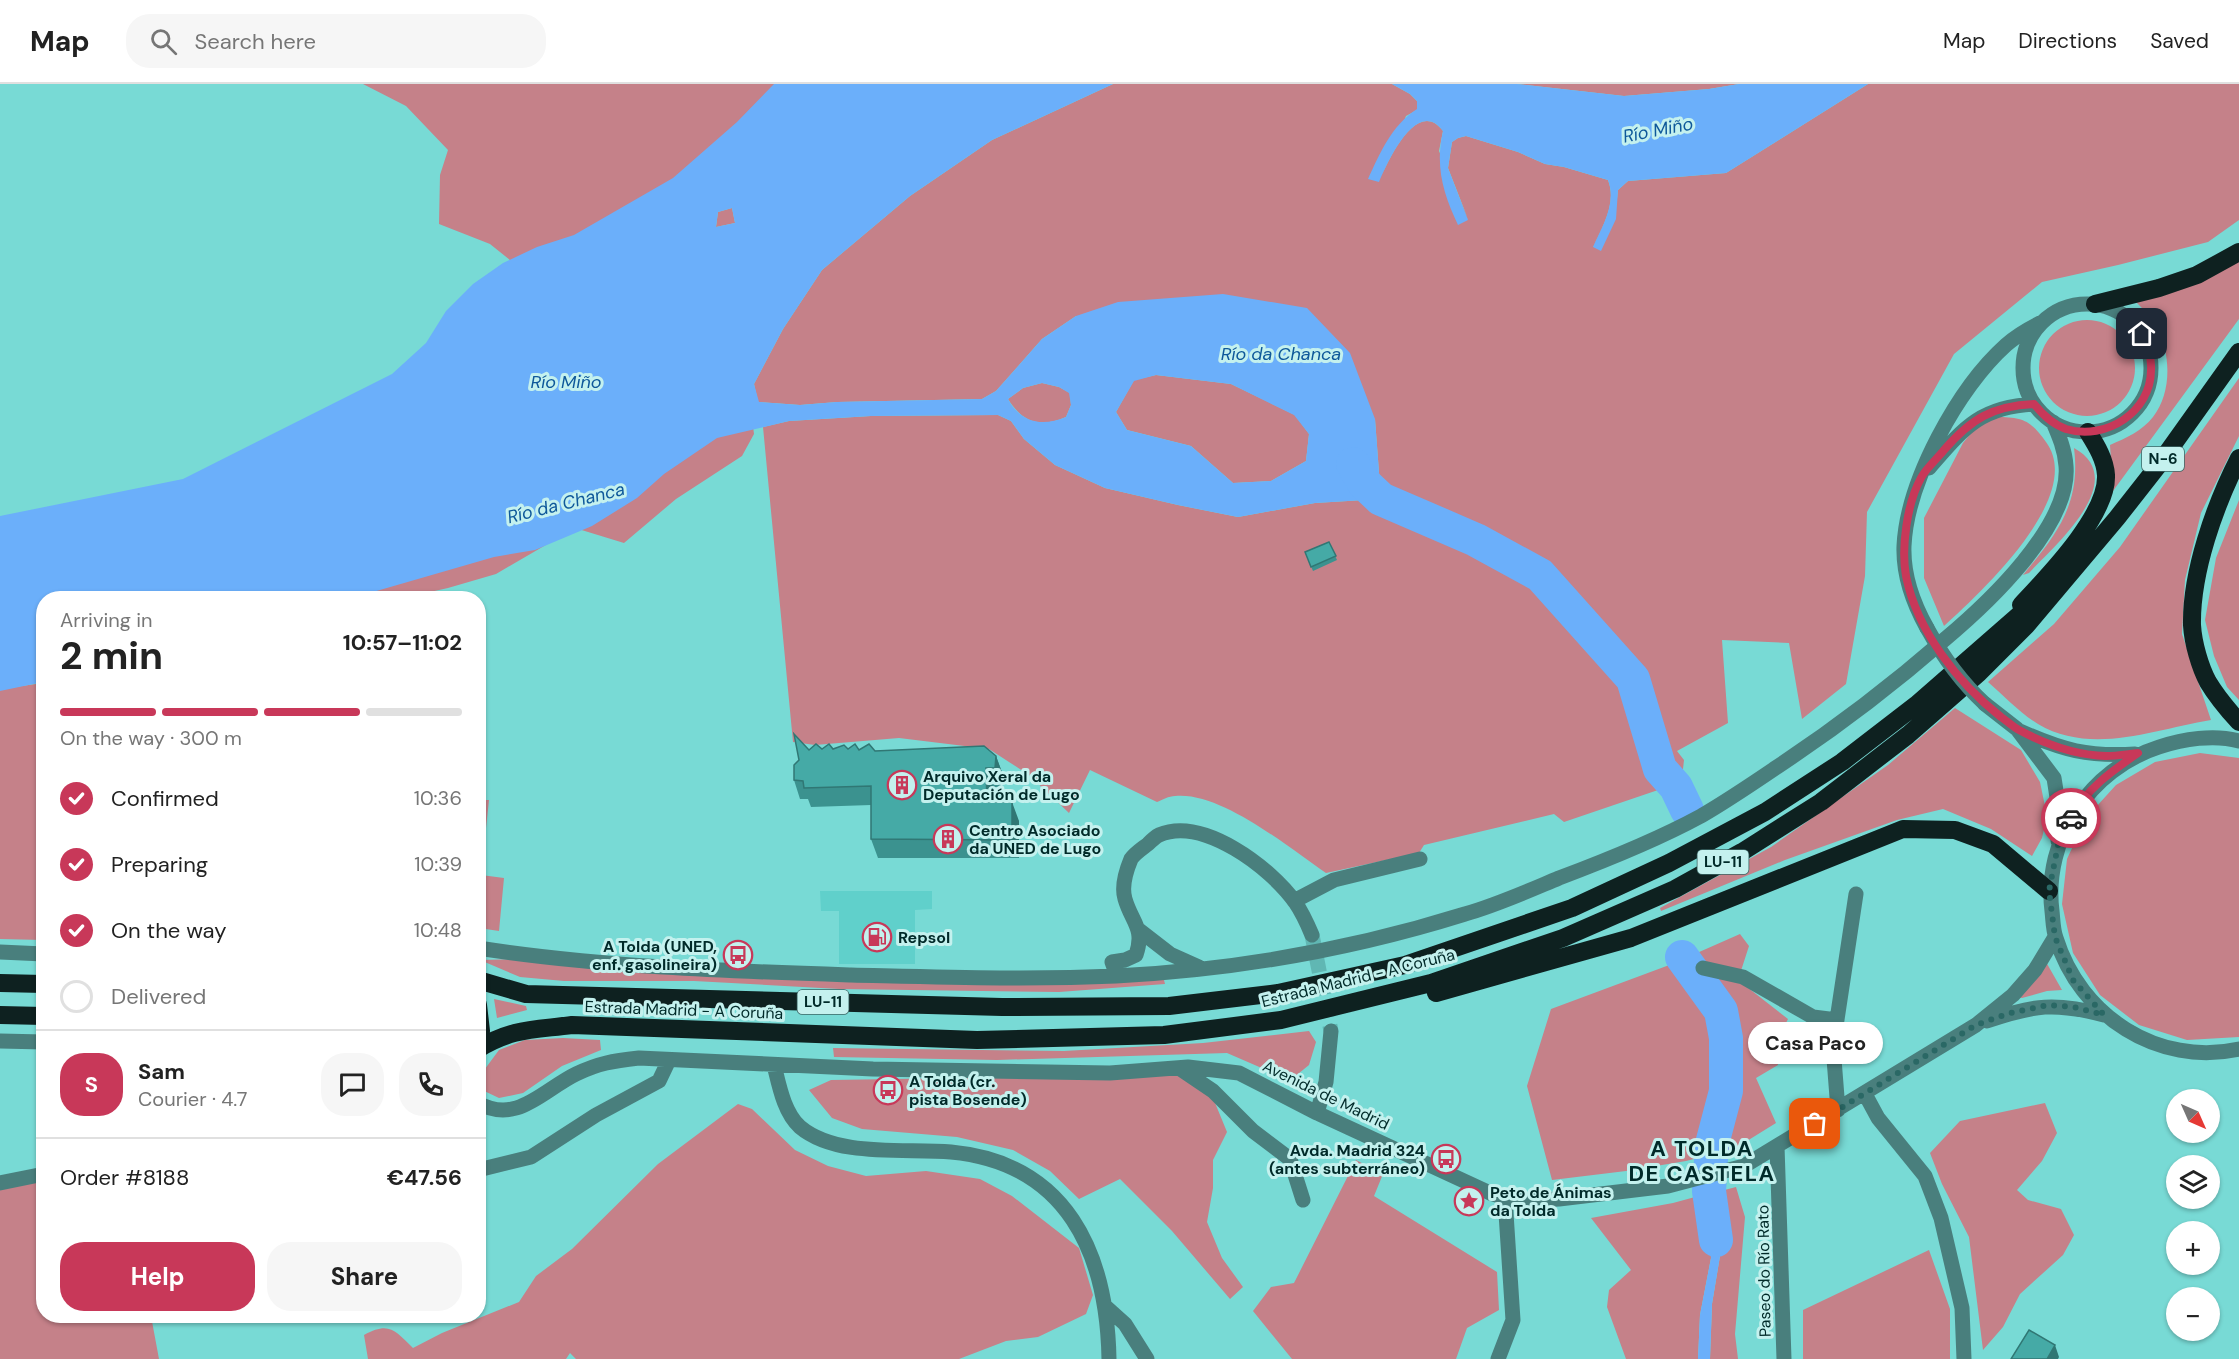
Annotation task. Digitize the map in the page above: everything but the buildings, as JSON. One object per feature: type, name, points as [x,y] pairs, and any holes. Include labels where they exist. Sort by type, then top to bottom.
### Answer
[{"type":"highway","points":[[2095,304],[2198,275],[2239,252]]},
{"type":"highway","name":"Estrada Madrid - A Coruña","points":[[486,1044],[512,1032],[572,1025],[976,1040],[1164,1035],[1281,1020],[1431,983],[1563,938],[1675,889],[1742,852],[1821,802],[1908,735],[1979,673],[2026,626],[2157,467],[2239,352]]},
{"type":"highway","points":[[1979,651],[2042,582],[2077,540],[2097,510],[2105,488],[2106,475],[2104,464],[2088,432]]},
{"type":"highway","points":[[2239,458],[2216,512],[2201,563],[2194,596],[2192,627],[2198,656],[2208,681],[2222,703],[2239,722]]},
{"type":"highway","name":"Estrada Madrid - A Coruña","points":[[486,982],[526,994],[1002,1007],[1169,1006],[1278,993],[1405,964],[1572,908],[1669,863],[1765,812],[1842,762],[1916,705],[2081,560]]},
{"type":"highway","points":[[1281,1020],[1406,1001],[1631,938],[1838,853],[1903,829],[1955,830],[1993,844],[2049,891]]},
{"type":"highway","points":[[0,983],[36,984]]},
{"type":"highway","points":[[0,1015],[36,1016]]},
{"type":"street","points":[[2044,320],[2032,334],[2025,351],[2023,369],[2026,387],[2034,404],[2053,422],[2064,428],[2088,432],[2108,429],[2124,420],[2139,407],[2148,390],[2152,371],[2150,352],[2142,334],[2130,320],[2114,309],[2095,304],[2077,304],[2060,310],[2020,334],[2005,346],[1970,386],[1932,450],[1921,477],[1908,517],[1904,546],[1906,575],[1915,606],[1943,657],[1985,704],[2017,729],[2049,744],[2106,756],[2138,753],[2183,739],[2239,741]]},
{"type":"street","points":[[1921,477],[1962,430],[1982,416],[2004,407],[2034,404]]},
{"type":"street","points":[[486,949],[530,956],[788,972],[957,978],[1117,976],[1250,963],[1397,934],[1470,913],[1628,852],[1701,816],[1831,731],[1910,669],[1974,615],[2023,562],[2042,535],[2064,493],[2067,468],[2053,422]]},
{"type":"street","points":[[2017,729],[2054,778],[2059,810],[2058,845],[2049,891],[2055,937],[2073,980],[2104,1015],[2136,1036],[2178,1051],[2223,1053],[2239,1049]]},
{"type":"street","points":[[2058,845],[2076,808],[2103,777],[2138,753]]},
{"type":"street","points":[[1117,976],[1112,962],[1136,955],[1140,943],[1139,930],[1125,899],[1123,883],[1132,857],[1158,835],[1182,831],[1207,835],[1233,848],[1271,876],[1294,901],[1312,935]]},
{"type":"street","points":[[1294,901],[1334,880],[1420,859]]},
{"type":"street","points":[[1838,1110],[1833,1046],[1856,894]]},
{"type":"street","points":[[1139,930],[1170,954],[1202,968]]},
{"type":"street","name":"Avenida de Madrid","points":[[486,1107],[507,1111],[528,1105],[574,1075],[605,1062],[639,1058],[873,1070],[1110,1073],[1179,1068],[1219,1070],[1239,1072],[1317,1113],[1490,1193],[1516,1202],[1559,1199],[1668,1186],[1733,1170],[1865,1094],[1976,1025],[2013,995],[2035,970],[2055,937]]},
{"type":"street","points":[[0,952],[36,954]]},
{"type":"street","points":[[1703,968],[1743,977],[1813,1017],[1837,1020]]},
{"type":"street","name":"Avenida de Madrid","points":[[1976,1025],[2010,1013],[2048,1005],[2074,1007],[2104,1015]]},
{"type":"street","points":[[1317,1113],[1326,1082],[1331,1031]]},
{"type":"street","points":[[0,1041],[36,1042]]},
{"type":"street","points":[[486,1168],[531,1157],[596,1115],[659,1081],[669,1060]]},
{"type":"street","points":[[774,1065],[787,1109],[800,1127],[823,1139],[856,1149],[952,1152],[1000,1162],[1035,1180],[1060,1201],[1080,1231],[1094,1261],[1105,1306],[1109,1359]]},
{"type":"street","points":[[1179,1068],[1213,1091],[1253,1131],[1290,1159],[1303,1200]]},
{"type":"street","points":[[1865,1094],[1878,1118],[1925,1176],[1941,1218],[1962,1308],[1964,1359]]},
{"type":"street","name":"Paseo do Río Rato","points":[[1777,1146],[1784,1359]]},
{"type":"street","points":[[0,1183],[36,1176]]},
{"type":"street","points":[[1498,1359],[1513,1320],[1505,1198]]},
{"type":"street","points":[[1105,1306],[1125,1324],[1148,1359]]},
{"type":"shaded area","points":[[363,84],[817,84],[530,276],[490,244],[439,224],[440,175],[448,150],[406,106]]},
{"type":"shaded area","points":[[1113,84],[1392,84],[1410,94],[1417,101],[1417,110],[1406,116],[1379,182],[1396,148],[1413,126],[1423,121],[1433,122],[1443,131],[1439,151],[1468,219],[1448,168],[1452,142],[1466,136],[1518,152],[1545,164],[1608,180],[1611,197],[1605,223],[1617,199],[1618,190],[1628,181],[1726,173],[1868,84],[2239,84],[2239,220],[2208,242],[2042,282],[1954,354],[1867,512],[1865,576],[1846,684],[1802,719],[1789,643],[1722,640],[1728,723],[1677,751],[1684,760],[1682,778],[1661,789],[1564,822],[1554,814],[1424,845],[1419,853],[1326,873],[1254,823],[1213,802],[1193,797],[1175,796],[1157,802],[1090,770],[1069,813],[1029,775],[989,749],[899,738],[815,745],[793,742],[763,427],[789,421],[871,416],[998,415],[1011,421],[1024,439],[1055,465],[1105,488],[1178,505],[1238,517],[1315,503],[1381,499],[1375,419],[1076,316],[1042,339],[996,391],[982,399],[800,405],[758,402],[754,384],[783,329],[822,270],[910,196],[992,140]]},
{"type":"shaded area","points":[[1517,84],[1739,84],[1709,89],[1624,96]]},
{"type":"shaded area","points":[[732,208],[735,223],[716,227],[718,212]]},
{"type":"shaded area","points":[[2239,261],[2239,319],[2113,491],[2110,445],[2133,434],[2149,422],[2164,397],[2166,385],[2167,361],[2162,338],[2153,321],[2136,302]]},
{"type":"shaded area","points":[[2087,320],[2105,324],[2121,334],[2131,350],[2135,368],[2131,386],[2121,402],[2105,412],[2087,416],[2069,412],[2053,402],[2043,386],[2039,368],[2043,350],[2053,334],[2069,324]]},
{"type":"shaded area","points":[[1156,375],[1231,384],[1295,415],[1309,434],[1306,461],[1271,481],[1233,483],[1191,446],[1127,430],[1116,412],[1134,380]]},
{"type":"shaded area","points":[[2239,378],[2239,436],[2201,513],[2185,580],[2182,634],[2211,720],[2146,734],[2102,739],[2080,738],[2059,733],[2038,724],[2018,710],[1988,682],[2054,624],[2120,547]]},
{"type":"shaded area","points":[[1042,383],[1059,387],[1070,393],[1071,405],[1066,417],[1048,422],[1033,421],[1020,413],[1008,399],[1023,388]]},
{"type":"shaded area","points":[[751,411],[754,434],[742,456],[676,499],[624,543],[575,528],[496,574],[448,588],[434,591],[325,591]]},
{"type":"shaded area","points":[[1996,417],[2025,421],[2046,442],[2055,464],[2052,489],[2041,515],[2024,542],[2003,568],[1944,626],[1924,578],[1924,518],[1963,443],[1976,427]]},
{"type":"shaded area","points":[[2074,448],[2090,461],[2095,477],[2092,495],[2069,530],[2029,573],[2023,575],[2056,532],[2064,517],[2074,486]]},
{"type":"shaded area","points":[[2239,500],[2239,700],[2227,687],[2214,656],[2205,620],[2216,558]]},
{"type":"shaded area","points":[[36,684],[36,940],[0,939],[0,689]]},
{"type":"shaded area","points":[[1955,708],[2021,750],[2040,782],[2047,816],[2042,838],[2032,856],[1991,829],[1943,809],[1897,820],[1785,860],[1661,911],[1660,908],[1771,847],[1888,765]]},
{"type":"shaded area","points":[[2200,753],[2239,758],[2239,1037],[2187,1040],[2139,1025],[2100,995],[2073,953],[2062,904],[2067,859],[2086,818],[2116,785],[2155,762]]},
{"type":"shaded area","points":[[486,800],[489,800],[486,828]]},
{"type":"shaded area","points":[[486,876],[504,878],[499,931],[486,929]]},
{"type":"shaded area","name":"Repsol","points":[[820,891],[932,891],[932,909],[915,910],[915,964],[839,964],[839,911],[821,911]]},
{"type":"shaded area","points":[[1740,934],[1749,946],[1738,980],[1788,1019],[1779,1037],[1778,1065],[1756,1078],[1776,1123],[1734,1149],[1686,1161],[1552,1180],[1527,1086],[1551,1009],[1672,964]]},
{"type":"shaded area","points":[[486,960],[1164,980],[1165,984],[1059,992],[839,989],[694,981],[564,981],[520,977],[486,963]]},
{"type":"shaded area","points":[[2046,962],[2062,990],[2017,997]]},
{"type":"shaded area","points":[[494,999],[526,1006],[527,1010],[497,1018]]},
{"type":"shaded area","points":[[1309,1031],[1316,1042],[1309,1065],[1293,1078],[1273,1073],[1227,1053],[997,1060],[834,1057],[833,1048],[1064,1051],[1203,1043]]},
{"type":"shaded area","points":[[563,1038],[600,1040],[601,1050],[562,1066],[523,1093],[499,1098],[486,1092],[486,1068],[499,1050],[525,1040]]},
{"type":"shaded area","points":[[1200,1074],[1204,1076],[1227,1132],[1213,1160],[1213,1188],[1207,1222],[1222,1258],[1243,1287],[1230,1299],[1172,1231],[1120,1179],[1079,1199],[1050,1171],[1013,1150],[957,1137],[862,1129],[832,1118],[809,1090],[831,1080]]},
{"type":"shaded area","points":[[2045,1103],[2057,1133],[2042,1161],[2017,1190],[2028,1200],[2061,1209],[2074,1235],[2063,1255],[2020,1294],[2003,1327],[1983,1350],[1969,1237],[1942,1184],[1930,1153],[1960,1121]]},
{"type":"shaded area","points":[[738,1104],[752,1109],[795,1150],[828,1166],[866,1176],[926,1171],[980,1179],[1012,1196],[1079,1248],[1093,1295],[1086,1314],[1038,1337],[1006,1341],[959,1359],[576,1359],[570,1353],[566,1359],[368,1359],[364,1335],[373,1331],[386,1328],[392,1330],[413,1348],[467,1323],[486,1323],[486,1315],[519,1302],[536,1276],[572,1249],[658,1164]]},
{"type":"shaded area","points":[[1356,1160],[1383,1174],[1374,1196],[1497,1272],[1499,1310],[1467,1328],[1456,1359],[1292,1359],[1253,1311],[1271,1287],[1294,1283]]},
{"type":"shaded area","points":[[36,1181],[36,1323],[152,1323],[159,1359],[0,1359],[0,1187]]},
{"type":"shaded area","points":[[1736,1187],[1745,1217],[1735,1334],[1738,1359],[1710,1359],[1712,1304],[1724,1232],[1713,1193]]},
{"type":"shaded area","points":[[1706,1194],[1711,1258],[1700,1315],[1698,1359],[1626,1359],[1607,1307],[1609,1290],[1631,1270],[1591,1218],[1673,1203]]},
{"type":"shaded area","points":[[1929,1250],[1950,1309],[1950,1359],[1803,1359],[1803,1310]]},
{"type":"water","name":"Río Miño","points":[[774,84],[1113,84],[992,140],[910,196],[822,270],[783,329],[754,384],[759,402],[800,405],[982,399],[996,391],[1042,339],[1076,316],[1118,302],[1223,294],[1307,308],[1350,353],[1375,419],[1381,499],[1315,503],[1238,517],[1105,488],[1055,465],[1024,439],[1011,421],[998,415],[871,416],[789,421],[717,438],[664,474],[637,498],[592,526],[535,550],[494,557],[376,591],[36,591],[36,683],[0,691],[0,516],[183,479],[392,374],[426,343],[446,311],[473,284],[503,263],[537,247],[574,235],[673,178],[737,122]],"holes":[[[732,208],[735,223],[716,227],[718,212]],[[1156,375],[1231,384],[1294,415],[1309,434],[1306,461],[1271,481],[1233,483],[1191,446],[1127,430],[1116,412],[1134,381]],[[1042,383],[1059,387],[1069,393],[1071,405],[1066,417],[1049,422],[1033,421],[1019,413],[1008,399],[1023,388]]]},
{"type":"water","name":"Río Miño","points":[[1392,84],[1517,84],[1624,96],[1709,89],[1739,84],[1868,84],[1726,173],[1628,181],[1618,190],[1616,219],[1601,251],[1593,247],[1610,206],[1608,180],[1545,164],[1518,152],[1466,136],[1452,142],[1448,168],[1468,220],[1458,225],[1448,202],[1440,168],[1443,131],[1433,122],[1423,122],[1413,127],[1404,136],[1379,182],[1368,179],[1393,132],[1417,109],[1417,101],[1410,94]]},
{"type":"water","points":[[1713,1193],[1724,1232],[1712,1304],[1710,1359],[1698,1359],[1700,1315],[1711,1258],[1706,1194]]},
{"type":"waterway","name":"Río da Chanca","points":[[1353,464],[1364,483],[1381,499],[1476,540],[1540,575],[1633,679],[1660,769],[1676,787],[1687,810]]},
{"type":"waterway","name":"Río da Chanca","points":[[1682,957],[1721,1011],[1726,1038],[1726,1091],[1712,1144],[1709,1191],[1716,1240]]},
{"type":"tunnel","points":[[1312,935],[1331,1031]]},
{"type":"way so far","points":[[1815,1124],[1976,1025],[2010,1013],[2048,1005],[2074,1007],[2104,1015],[2073,980],[2055,937],[2049,891],[2058,845],[2071,818]]},
{"type":"place","name":"Arquivo Xeral da Deputación de Lugo","points":[[902,785]]},
{"type":"place","name":"Centro Asociado da UNED de Lugo","points":[[948,839]]},
{"type":"place","name":"Repsol","points":[[877,937]]},
{"type":"place","name":"A Tolda (UNED, enf. gasolineira)","points":[[738,955]]},
{"type":"place","name":"A Tolda (cr. pista Bosende)","points":[[888,1090]]},
{"type":"place","name":"Casa Paco","points":[[1815,1124]]},
{"type":"place","name":"Avda. Madrid 324 (antes subterráneo)","points":[[1446,1159]]},
{"type":"place","name":"Peto de Ánimas da Tolda","points":[[1469,1201]]},
{"type":"district","name":"A TOLDA DE CASTELA","points":[[1702,1160]]},
{"type":"route","points":[[2071,818],[2076,808],[2103,777],[2138,753],[2106,756],[2049,744],[2017,729],[1971,691],[1943,657],[1915,606],[1906,575],[1904,546],[1908,517],[1921,477],[1962,430],[1982,416],[2004,407],[2034,404],[2053,422],[2076,431],[2108,429],[2124,420],[2139,407],[2148,390],[2152,371],[2150,352],[2142,334]]}]
